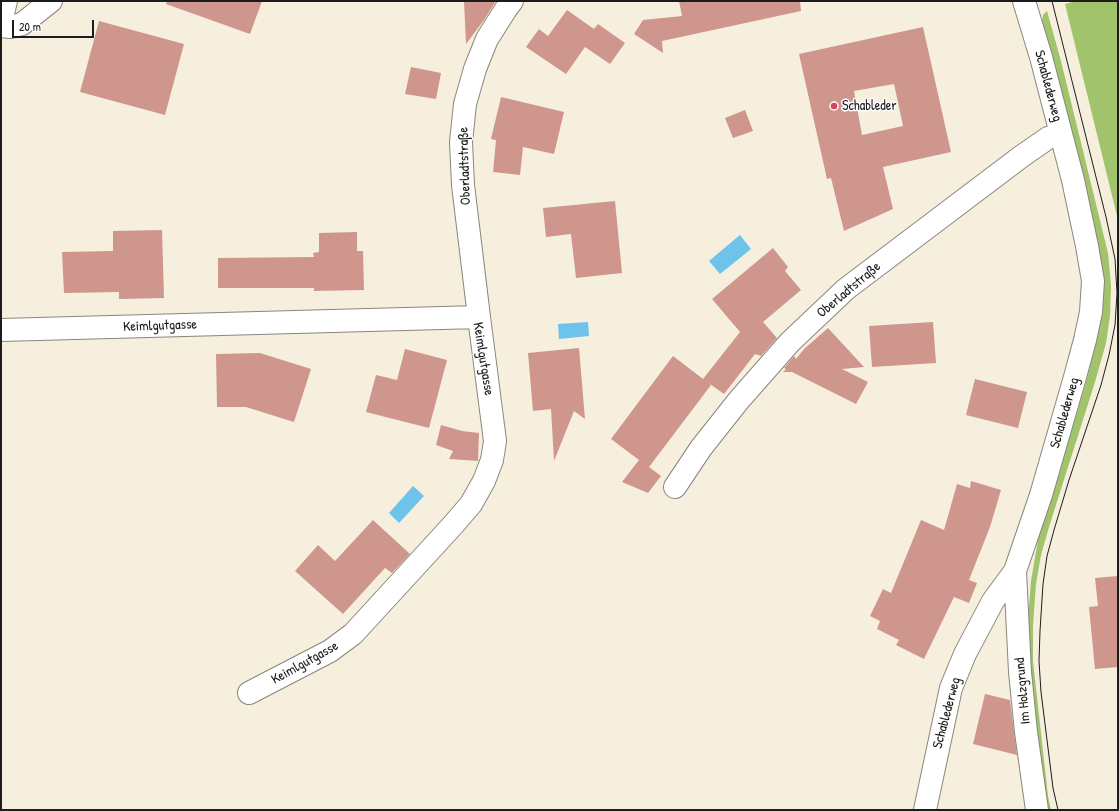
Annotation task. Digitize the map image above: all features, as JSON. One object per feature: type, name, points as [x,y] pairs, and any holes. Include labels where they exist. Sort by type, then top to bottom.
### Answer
[{"type":"street","points":[[1,22],[6,1]]},
{"type":"street","points":[[1,26],[10,27],[22,24],[51,1]]},
{"type":"street","name":"Oberladtstraße","points":[[479,317],[463,185],[461,142],[465,104],[475,69],[487,39],[512,1]]},
{"type":"street","name":"Schablederweg","points":[[925,810],[952,688],[965,654],[993,601],[1016,571],[1041,495],[1069,399],[1091,312],[1093,281],[1073,180],[1041,56],[1024,1]]},
{"type":"street","name":"Oberladtstraße","points":[[675,487],[701,448],[739,400],[790,342],[846,289],[1022,156],[1048,138],[1061,134]]},
{"type":"street","name":"Keimlgutgasse","points":[[1,330],[479,317],[495,441],[492,460],[484,481],[471,504],[353,634],[330,651],[249,693]]},
{"type":"street","name":"Im Holzgrund","points":[[1016,571],[1020,672],[1026,732],[1037,810]]},
{"type":"green space","points":[[1076,1],[1118,1],[1118,220],[1065,4]]},
{"type":"green space","points":[[1047,11],[1061,61],[1108,253],[1111,285],[1110,316],[1106,343],[1049,527],[1041,555],[1036,584],[1033,625],[1033,661],[1048,796],[1051,810],[1045,810],[1026,644],[1031,581],[1038,540],[1085,386],[1097,339],[1101,321],[1101,278],[1087,204],[1060,87],[1042,22],[1043,15]]},
{"type":"water","points":[[740,235],[751,249],[720,274],[709,261]]},
{"type":"water","points":[[588,322],[589,336],[559,339],[558,324]]},
{"type":"water","points":[[413,486],[424,496],[399,523],[389,513]]},
{"type":"building","points":[[167,1],[262,1],[250,34],[166,4]]},
{"type":"building","points":[[464,1],[496,1],[466,44]]},
{"type":"building","points":[[679,1],[800,1],[801,11],[662,41],[663,53],[634,34],[643,20],[682,16]]},
{"type":"building","points":[[567,10],[594,29],[598,24],[625,43],[610,64],[585,47],[566,74],[526,47],[539,29],[548,36]]},
{"type":"building","points":[[99,21],[184,44],[165,115],[80,92]]},
{"type":"building","name":"Schableder","points":[[923,27],[951,152],[883,167],[893,209],[844,231],[831,178],[827,179],[799,54]],"holes":[[[894,84],[903,126],[862,135],[854,91]]]},
{"type":"building","points":[[411,67],[441,73],[436,99],[405,94]]},
{"type":"building","points":[[501,97],[564,112],[554,154],[523,147],[520,175],[493,172],[496,140],[491,139]]},
{"type":"building","points":[[745,110],[753,131],[733,138],[725,118]]},
{"type":"building","points":[[615,201],[622,273],[576,278],[571,234],[546,237],[543,208]]},
{"type":"building","points":[[162,230],[164,298],[119,299],[119,292],[64,293],[62,252],[113,251],[113,231]]},
{"type":"building","points":[[357,232],[357,251],[363,251],[364,290],[314,291],[314,288],[218,288],[218,258],[314,257],[313,253],[319,252],[319,233]]},
{"type":"building","points":[[773,248],[788,267],[785,271],[801,290],[763,322],[777,338],[761,356],[755,354],[724,394],[703,379],[740,332],[712,299]]},
{"type":"building","points":[[933,322],[936,363],[872,367],[869,326]]},
{"type":"building","points":[[828,328],[864,367],[842,369],[868,382],[856,404],[792,372],[783,372],[786,369],[784,368],[794,356],[796,359],[804,349]]},
{"type":"building","points":[[579,348],[585,419],[574,411],[554,461],[551,409],[533,411],[528,353]]},
{"type":"building","points":[[405,349],[447,360],[429,428],[366,412],[376,375],[397,380]]},
{"type":"building","points":[[260,353],[311,369],[294,422],[246,407],[217,407],[216,354]]},
{"type":"building","points":[[673,356],[711,385],[649,467],[661,476],[648,493],[622,482],[639,460],[611,439]]},
{"type":"building","points":[[975,379],[1027,392],[1018,428],[966,415]]},
{"type":"building","points":[[441,425],[462,431],[479,433],[478,461],[449,459],[453,451],[436,445]]},
{"type":"building","points":[[971,481],[1001,490],[990,527],[969,580],[977,583],[969,603],[954,597],[924,659],[896,645],[899,640],[877,629],[880,621],[870,616],[883,589],[891,593],[921,520],[944,530],[957,484],[970,488]]},
{"type":"building","points":[[373,520],[410,554],[392,573],[385,568],[343,614],[295,571],[318,545],[335,561]]},
{"type":"building","points":[[1118,576],[1118,667],[1095,669],[1089,607],[1098,606],[1095,578]]},
{"type":"building","points":[[985,694],[1010,700],[1017,755],[973,744]]},
{"type":"tram line","points":[[1052,1],[1106,217],[1115,259],[1117,293],[1115,325],[1109,355],[1101,385],[1054,530],[1047,556],[1043,584],[1039,661],[1041,692],[1053,788],[1058,810]]},
{"type":"place","name":"Schableder","points":[[834,106]]}]
